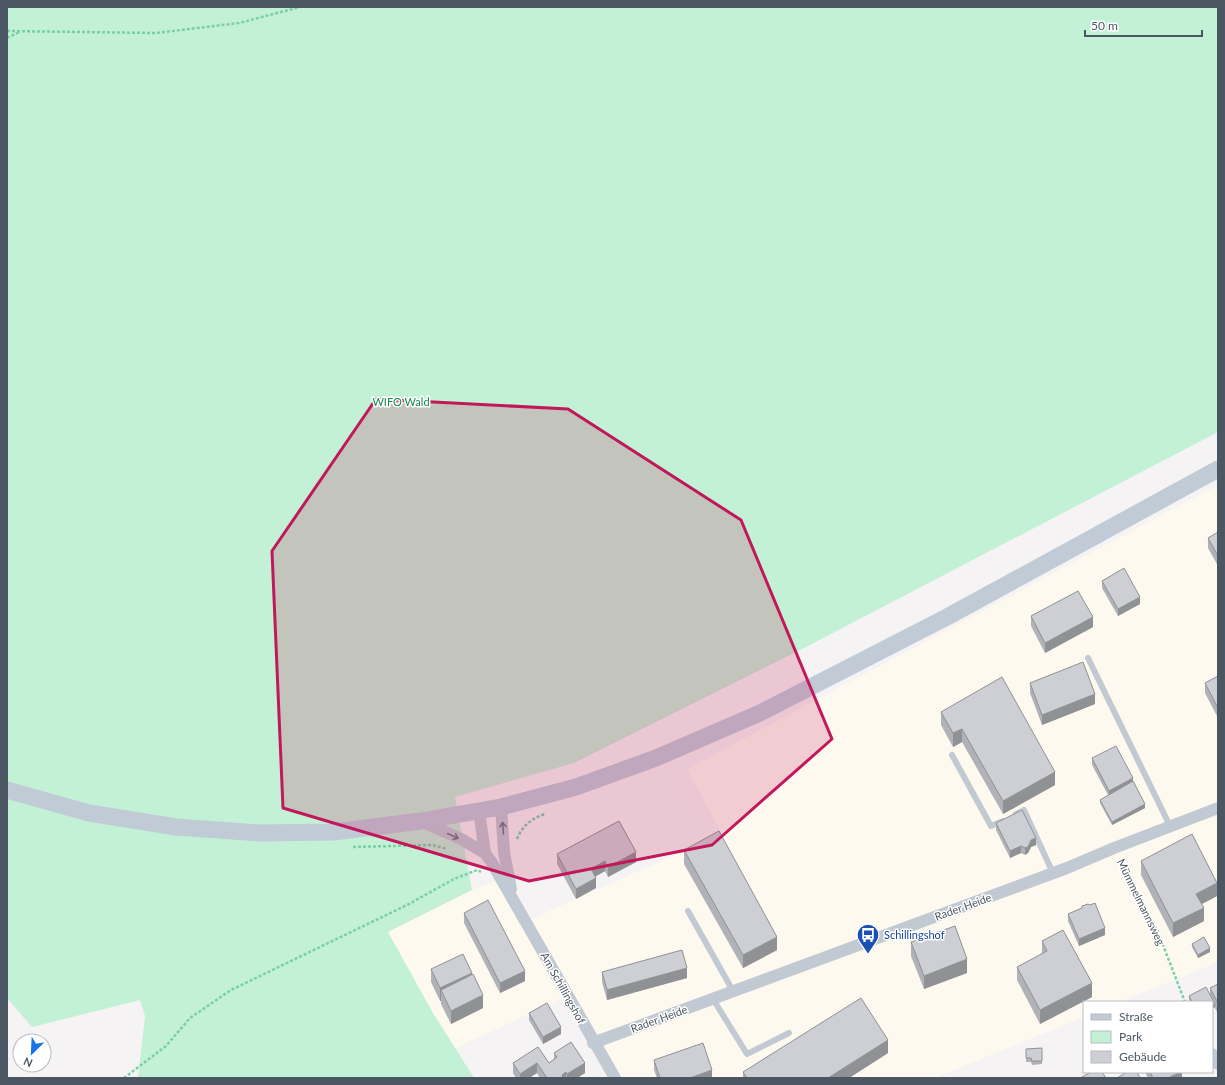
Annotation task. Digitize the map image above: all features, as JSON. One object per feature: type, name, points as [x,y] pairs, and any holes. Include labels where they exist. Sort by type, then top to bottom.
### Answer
[{"type":"main road","points":[[7,790],[88,813],[176,827],[260,833],[334,832],[421,821],[501,807],[576,787],[656,758],[760,713],[947,617],[1218,469]]},
{"type":"street","name":"Am Schillingshof","points":[[501,807],[504,852],[512,898]]},
{"type":"street","name":"Rader Heide","points":[[593,1043],[1053,873],[1218,808]]},
{"type":"street","name":"Am Schillingshof","points":[[478,811],[485,853],[614,1078]]},
{"type":"street","name":"Am Schillingshof","points":[[421,821],[461,839],[485,853]]},
{"type":"lane","points":[[1088,658],[1170,826]]},
{"type":"lane","points":[[952,755],[991,826],[1024,810],[1053,873]]},
{"type":"lane","points":[[688,911],[733,991]]},
{"type":"lane","points":[[713,999],[747,1054],[789,1033]]},
{"type":"path","points":[[7,31],[156,33],[239,23],[300,7]]},
{"type":"path","points":[[7,38],[20,31]]},
{"type":"path","name":"Mümmelmannsweg","points":[[1114,848],[1158,932],[1185,1001]]},
{"type":"path","points":[[124,1078],[166,1046],[190,1018],[231,990],[409,904],[454,879],[477,870],[503,883]]},
{"type":"highlighted area","points":[[376,399],[568,409],[741,520],[832,739],[712,845],[529,881],[283,808],[272,551]]},
{"type":"shaded area","points":[[1218,485],[1218,962],[1122,1001],[1083,1001],[1083,1017],[935,1078],[610,1078],[563,998],[456,1048],[433,1014],[388,932],[472,890],[514,874],[517,895],[531,919],[722,834],[687,769]]},
{"type":"green space","name":"WIFO Wald","points":[[7,7],[1218,7],[1218,432],[806,647],[574,763],[455,797],[472,890],[388,932],[433,1013],[474,1078],[138,1078],[145,1016],[140,1000],[32,1027],[7,998]]},
{"type":"building","points":[[1218,532],[1218,556],[1208,538]]},
{"type":"building","points":[[1124,568],[1140,597],[1118,609],[1102,581]]},
{"type":"building","points":[[1078,591],[1093,617],[1045,643],[1031,616]]},
{"type":"building","points":[[1083,662],[1095,694],[1042,715],[1030,683]]},
{"type":"building","points":[[1218,676],[1218,708],[1205,683]]},
{"type":"building","points":[[1002,677],[1055,772],[1003,801],[962,729],[953,733],[941,712]]},
{"type":"building","points":[[1116,746],[1133,778],[1109,791],[1092,758]]},
{"type":"building","points":[[1133,781],[1145,804],[1112,822],[1100,800]]},
{"type":"building","points":[[1022,810],[1036,838],[1031,840],[1028,847],[1025,848],[1021,846],[1010,851],[996,823]]},
{"type":"building","points":[[619,821],[636,852],[608,867],[605,861],[591,869],[596,878],[576,889],[557,854]]},
{"type":"building","points":[[719,831],[777,937],[743,955],[684,850]]},
{"type":"building","points":[[1192,834],[1217,883],[1196,894],[1204,908],[1173,923],[1141,861]]},
{"type":"building","points":[[488,900],[525,971],[500,983],[464,913]]},
{"type":"building","points":[[1095,903],[1105,928],[1079,939],[1068,914],[1082,908],[1082,906]]},
{"type":"building","points":[[955,926],[967,959],[924,976],[911,942]]},
{"type":"building","points":[[1063,930],[1092,983],[1040,1010],[1017,967],[1047,951],[1042,941]]},
{"type":"building","points":[[1204,937],[1210,948],[1198,955],[1192,944]]},
{"type":"building","points":[[682,950],[687,968],[607,990],[602,972]]},
{"type":"building","points":[[463,954],[472,973],[440,988],[431,969]]},
{"type":"building","points":[[473,974],[483,995],[451,1011],[441,990]]},
{"type":"building","points":[[1218,984],[1218,1003],[1210,988]]},
{"type":"building","points":[[1206,987],[1215,1004],[1213,1005],[1213,1001],[1192,1001],[1189,996]]},
{"type":"building","points":[[861,998],[888,1040],[828,1078],[747,1078],[743,1072]]},
{"type":"building","points":[[547,1003],[561,1027],[543,1037],[529,1013]]},
{"type":"building","points":[[571,1042],[585,1063],[567,1074],[566,1072],[561,1078],[547,1078],[537,1063],[520,1074],[513,1063],[538,1047],[549,1063],[557,1057],[554,1053]]},
{"type":"building","points":[[703,1043],[712,1070],[690,1078],[660,1078],[654,1060]]},
{"type":"building","points":[[1042,1048],[1042,1061],[1032,1061],[1031,1058],[1026,1058],[1026,1049]]},
{"type":"building","points":[[1089,1073],[1103,1073],[1106,1078],[1080,1078]]},
{"type":"building","points":[[1125,1073],[1138,1073],[1140,1078],[1117,1078]]},
{"type":"building","points":[[1150,1073],[1178,1073],[1168,1078],[1153,1078]]},
{"type":"place","name":"Schillingshof","points":[[868,954]]}]
